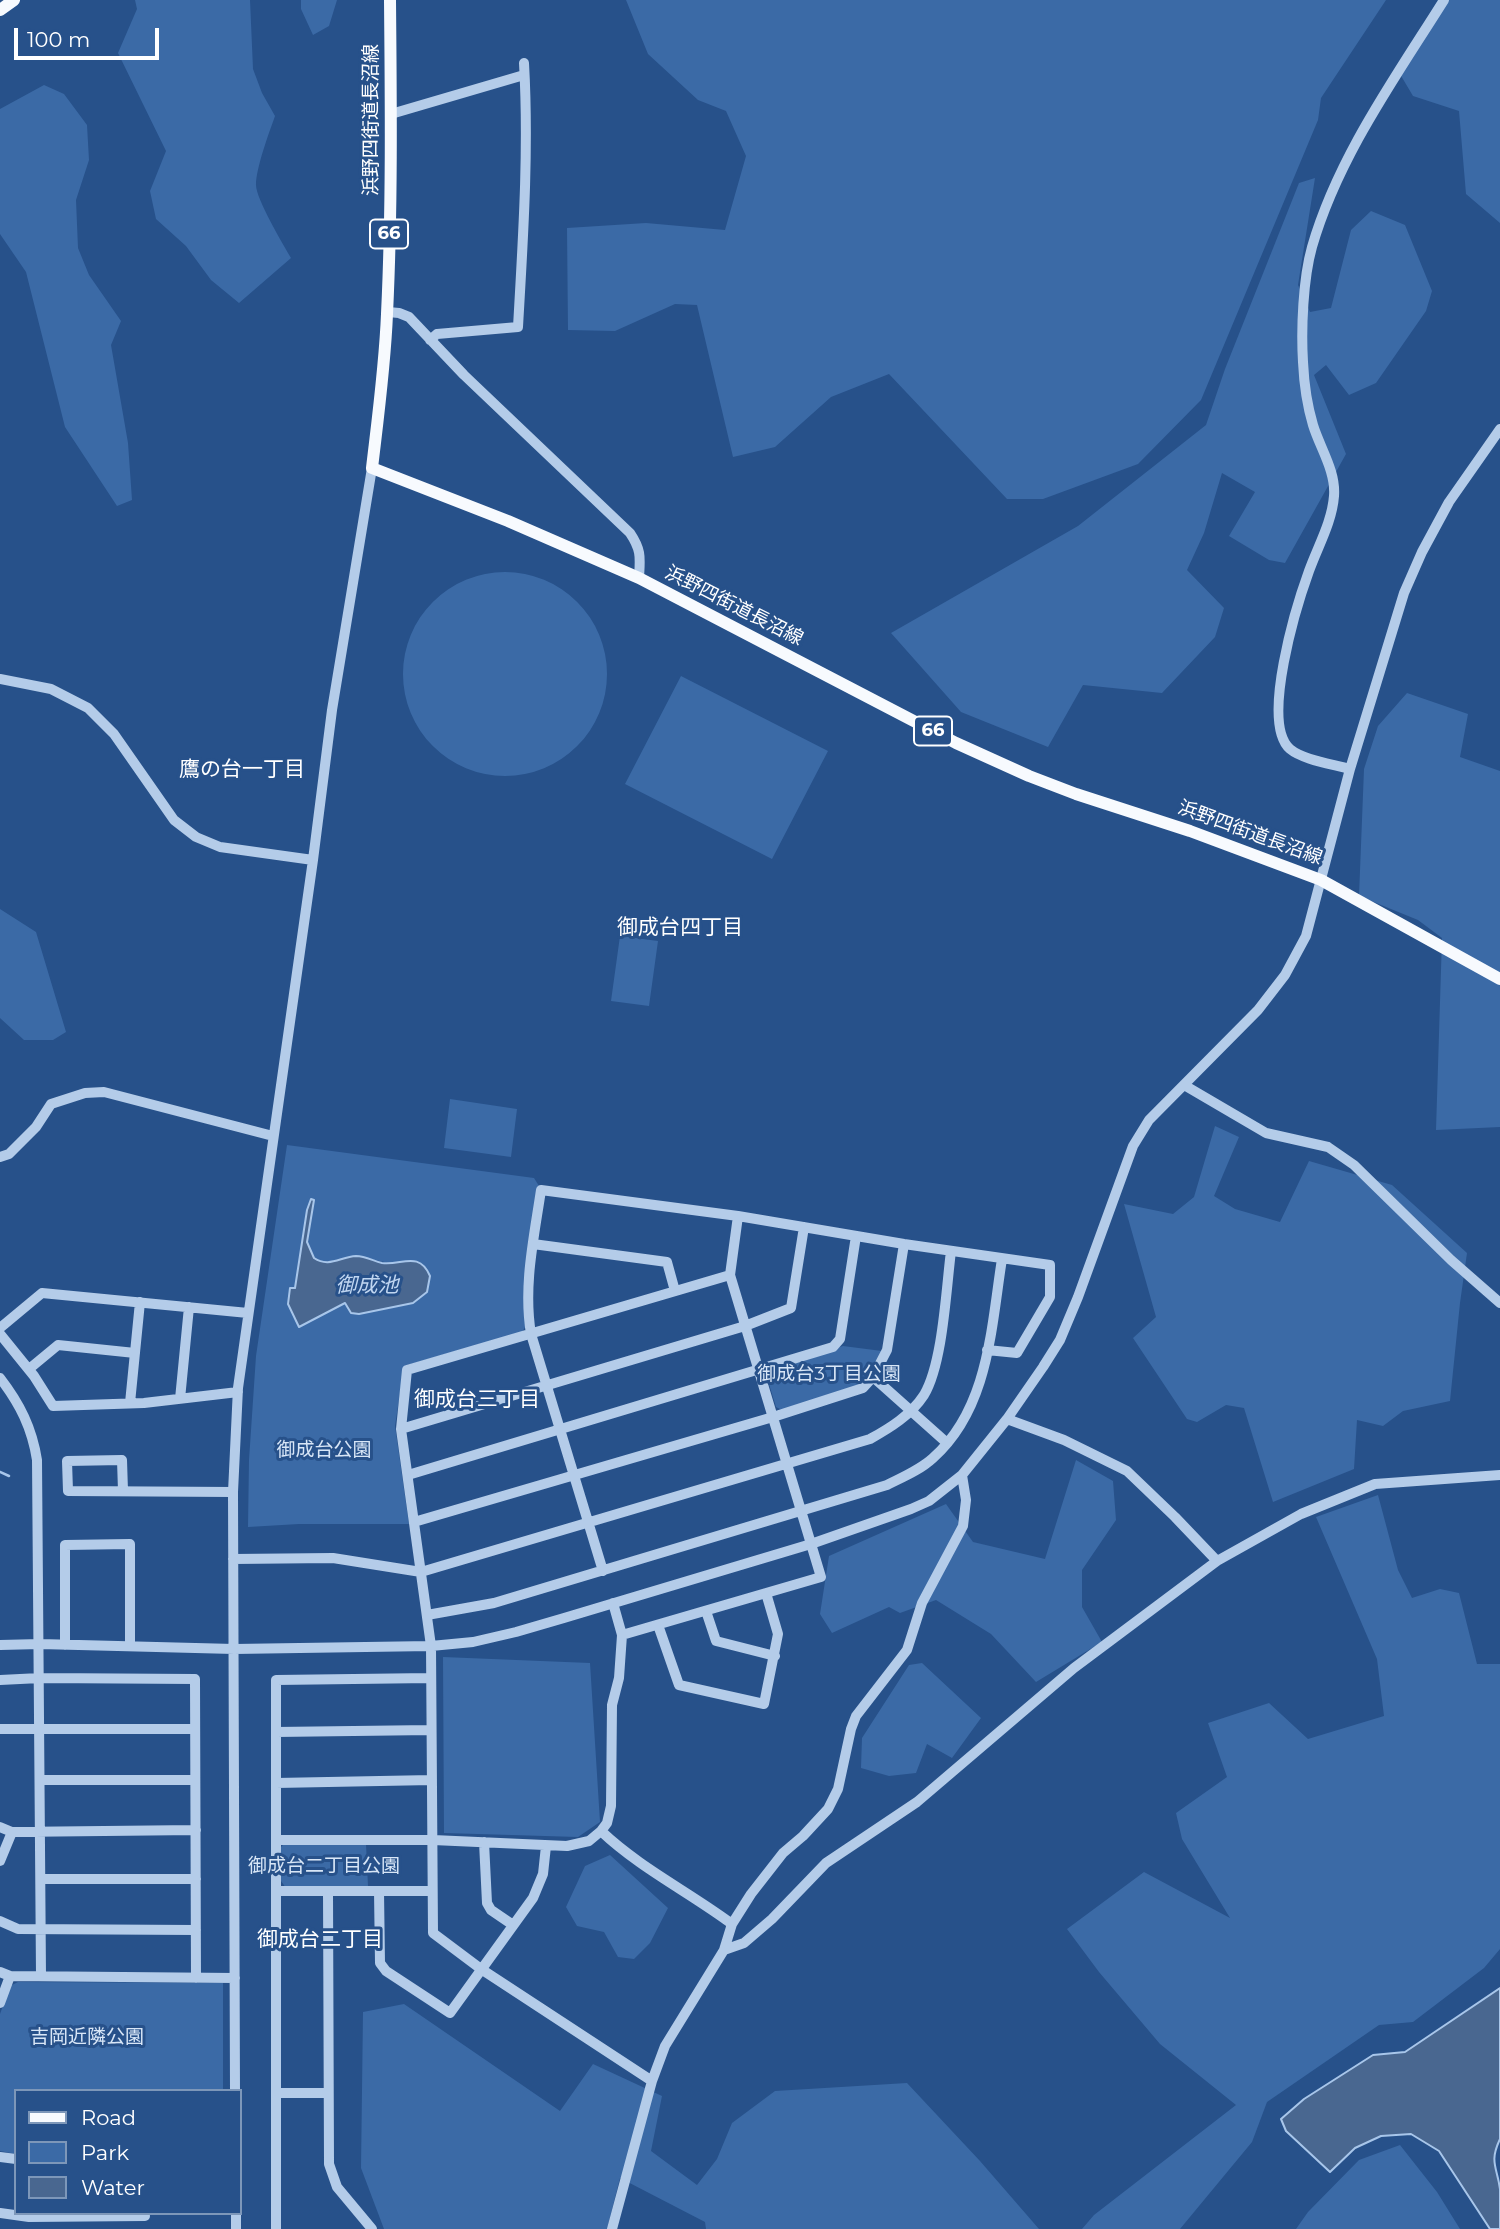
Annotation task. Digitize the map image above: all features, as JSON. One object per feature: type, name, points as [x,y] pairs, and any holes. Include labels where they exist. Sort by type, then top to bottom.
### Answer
[{"type":"main road","points":[[0,10],[14,0]]},
{"type":"main road","name":"浜野四街道長沼線","points":[[390,0],[388,312],[372,468],[508,521],[639,578],[956,743],[1029,776],[1190,831],[1321,880],[1500,979]]},
{"type":"street","points":[[1350,769],[1290,749],[1284,742],[1277,711],[1281,673],[1303,590],[1330,516],[1334,496],[1332,477],[1313,425],[1304,384],[1303,313],[1312,248],[1336,183],[1368,121],[1444,0]]},
{"type":"street","points":[[430,340],[437,334],[518,327],[524,221],[524,63]]},
{"type":"street","points":[[391,114],[524,75]]},
{"type":"street","points":[[388,312],[409,317],[464,375],[629,533],[641,555],[639,578]]},
{"type":"street","points":[[0,1645],[65,1644],[234,1649],[431,1646],[473,1642],[516,1632],[811,1544],[929,1501],[962,1475],[1007,1419],[1060,1340],[1133,1146],[1149,1120],[1258,1010],[1285,975],[1306,936],[1350,769],[1404,593],[1449,502],[1500,429]]},
{"type":"street","points":[[235,2089],[233,1492],[238,1392],[332,710],[372,468]]},
{"type":"street","points":[[0,679],[51,689],[88,708],[114,734],[174,820],[196,837],[220,847],[313,860]]},
{"type":"street","points":[[1184,1085],[1266,1133],[1328,1147],[1354,1165],[1451,1260],[1500,1303]]},
{"type":"street","points":[[0,1157],[9,1154],[36,1127],[51,1104],[85,1093],[104,1092],[273,1136]]},
{"type":"street","points":[[603,1571],[531,1334],[527,1309],[528,1283],[541,1190],[738,1216],[1050,1265],[1050,1297],[1017,1353],[987,1350]]},
{"type":"street","points":[[622,1635],[821,1577],[730,1275],[738,1216]]},
{"type":"street","points":[[401,1429],[745,1326],[791,1308],[804,1227]]},
{"type":"street","points":[[408,1475],[838,1344],[856,1236]]},
{"type":"street","points":[[533,1244],[667,1262],[675,1291]]},
{"type":"street","points":[[414,1522],[773,1418],[863,1388],[873,1377],[887,1350],[904,1244]]},
{"type":"street","points":[[233,1559],[333,1558],[421,1573],[870,1439],[889,1429],[909,1411],[923,1395],[936,1366],[951,1251]]},
{"type":"street","points":[[427,1615],[494,1603],[887,1485],[909,1475],[932,1459],[969,1412],[981,1381],[1002,1259]]},
{"type":"street","points":[[652,2081],[481,1969],[433,1933],[431,1646],[401,1429],[407,1370],[730,1275]]},
{"type":"street","points":[[0,1328],[41,1293],[248,1313]]},
{"type":"street","points":[[130,1404],[140,1302]]},
{"type":"street","points":[[180,1399],[189,1307]]},
{"type":"street","points":[[0,1334],[29,1369],[53,1406],[130,1404],[238,1392]]},
{"type":"street","points":[[29,1369],[58,1345],[135,1353]]},
{"type":"street","points":[[873,1377],[947,1443]]},
{"type":"street","points":[[0,1378],[28,1422],[34,1438],[37,1460],[41,1976]]},
{"type":"street","points":[[1007,1419],[1064,1440],[1126,1471],[1217,1561]]},
{"type":"street","points":[[123,1491],[122,1460],[67,1461],[68,1491],[233,1492]]},
{"type":"street","points":[[612,2229],[652,2081],[665,2046],[724,1950],[732,1924],[766,1872],[828,1809],[838,1789],[856,1716],[907,1650],[922,1604],[963,1526],[966,1500],[962,1475]]},
{"type":"street","points":[[724,1950],[744,1943],[772,1919],[826,1863],[917,1802],[1074,1668],[1217,1561],[1301,1514],[1375,1484],[1500,1475]]},
{"type":"street","points":[[65,1644],[65,1545],[130,1544],[130,1646]]},
{"type":"street","points":[[658,1625],[679,1685],[764,1704],[778,1634],[766,1593]]},
{"type":"street","points":[[276,1840],[433,1840],[546,1846],[579,1844],[589,1840],[607,1823],[611,1806],[612,1705],[619,1678],[622,1635],[613,1603]]},
{"type":"street","points":[[706,1611],[716,1641],[775,1656]]},
{"type":"street","points":[[0,1681],[40,1678],[195,1679],[196,1978]]},
{"type":"street","points":[[276,2229],[276,1680],[431,1678]]},
{"type":"street","points":[[0,1729],[195,1729]]},
{"type":"street","points":[[276,1732],[431,1730]]},
{"type":"street","points":[[40,1780],[195,1780]]},
{"type":"street","points":[[276,1783],[432,1780]]},
{"type":"street","points":[[0,1827],[12,1832],[196,1830]]},
{"type":"street","points":[[601,1831],[640,1865],[732,1924]]},
{"type":"street","points":[[0,1861],[12,1832]]},
{"type":"street","points":[[484,1842],[486,1903],[491,1910],[513,1925]]},
{"type":"street","points":[[379,1891],[380,1962],[386,1971],[450,2013],[533,1898],[543,1874],[546,1846]]},
{"type":"street","points":[[41,1879],[196,1879]]},
{"type":"street","points":[[328,1891],[328,2157],[332,2174],[344,2196],[372,2229]]},
{"type":"street","points":[[276,1892],[432,1891]]},
{"type":"street","points":[[0,1922],[18,1929],[196,1930]]},
{"type":"street","points":[[0,2003],[5,1974],[235,1978]]},
{"type":"street","points":[[276,2093],[327,2094]]},
{"type":"street","points":[[14,2215],[106,2215]]},
{"type":"green space","points":[[135,0],[250,0],[253,69],[275,116],[260,160],[257,192],[291,258],[239,303],[211,280],[186,246],[156,219],[150,191],[166,151],[118,53],[137,9]]},
{"type":"green space","points":[[301,0],[337,0],[329,26],[313,35],[301,9]]},
{"type":"green space","points":[[626,0],[1386,0],[1321,98],[1318,120],[1201,400],[1138,464],[1043,499],[1007,499],[889,374],[831,397],[775,447],[733,457],[697,305],[675,304],[615,331],[568,330],[567,228],[646,223],[725,230],[746,156],[726,111],[698,100],[648,54]]},
{"type":"green space","points":[[1438,0],[1500,0],[1500,223],[1466,194],[1459,111],[1413,96],[1397,69]]},
{"type":"green space","points":[[44,85],[64,94],[87,125],[89,160],[76,200],[78,248],[89,275],[121,321],[111,345],[128,443],[132,500],[117,506],[65,427],[26,272],[0,234],[0,109]]},
{"type":"green space","points":[[1315,178],[1298,285],[1310,312],[1331,308],[1351,230],[1371,211],[1405,225],[1432,291],[1426,311],[1376,383],[1349,395],[1326,365],[1314,375],[1346,454],[1285,563],[1269,560],[1229,536],[1255,492],[1222,473],[1204,533],[1187,570],[1224,608],[1215,637],[1162,693],[1083,685],[1048,747],[961,712],[891,633],[1078,526],[1206,425],[1225,369],[1299,183]]},
{"type":"green space","points":[[505,572],[544,580],[562,589],[577,602],[590,617],[599,635],[607,674],[599,713],[590,731],[577,746],[562,759],[544,768],[505,776],[466,768],[448,759],[433,746],[420,731],[411,713],[403,674],[411,635],[420,617],[433,602],[448,589],[466,580]]},
{"type":"green space","points":[[681,676],[828,751],[772,859],[625,784]]},
{"type":"green space","points":[[1407,693],[1468,714],[1460,757],[1500,771],[1500,1127],[1436,1130],[1442,938],[1418,920],[1359,896],[1364,769],[1378,726]]},
{"type":"green space","points":[[0,909],[36,932],[66,1032],[53,1040],[24,1040],[0,1018]]},
{"type":"green space","points":[[620,936],[658,941],[649,1006],[611,1001]]},
{"type":"green space","points":[[450,1099],[517,1109],[511,1157],[444,1148]]},
{"type":"green space","points":[[1215,1126],[1239,1137],[1214,1196],[1235,1209],[1280,1222],[1309,1161],[1392,1185],[1467,1253],[1450,1401],[1403,1411],[1383,1426],[1357,1420],[1354,1469],[1273,1502],[1244,1408],[1226,1405],[1197,1422],[1187,1419],[1133,1338],[1156,1317],[1124,1204],[1173,1214],[1194,1197]]},
{"type":"green space","name":"御成台公園","points":[[287,1145],[534,1178],[539,1186],[526,1326],[522,1332],[404,1366],[395,1426],[409,1524],[248,1527],[249,1460],[256,1356]],"holes":[[[314,1200],[307,1242],[314,1258],[319,1261],[357,1257],[391,1262],[410,1304],[359,1314],[351,1313],[345,1303],[299,1326],[295,1288]]]},
{"type":"green space","name":"御成台3丁目公園","points":[[843,1346],[882,1351],[881,1360],[862,1384],[782,1410],[776,1407],[766,1374],[769,1369]]},
{"type":"green space","points":[[1076,1460],[1113,1481],[1116,1520],[1082,1570],[1082,1607],[1102,1642],[1036,1682],[991,1634],[936,1600],[900,1613],[889,1607],[832,1633],[820,1614],[829,1556],[946,1504],[973,1542],[1045,1559]]},
{"type":"green space","points":[[1378,1495],[1398,1570],[1412,1598],[1440,1589],[1459,1593],[1477,1664],[1500,1664],[1500,1949],[1484,1968],[1413,2022],[1379,2025],[1267,2102],[1252,2142],[1180,2229],[1082,2229],[1094,2215],[1236,2105],[1160,2044],[1099,1972],[1067,1929],[1144,1872],[1230,1918],[1182,1839],[1176,1813],[1227,1777],[1208,1723],[1269,1703],[1308,1739],[1384,1716],[1377,1659],[1316,1517]]},
{"type":"green space","points":[[443,1657],[590,1663],[600,1822],[578,1837],[444,1833]]},
{"type":"green space","points":[[922,1663],[981,1718],[952,1758],[927,1744],[916,1773],[889,1776],[861,1768],[862,1738],[909,1665]]},
{"type":"green space","name":"御成台二丁目公園","points":[[284,1844],[366,1844],[368,1886],[286,1888],[281,1881],[280,1848]]},
{"type":"green space","points":[[610,1855],[668,1908],[650,1943],[634,1959],[618,1957],[604,1932],[577,1926],[566,1907],[585,1866]]},
{"type":"green space","name":"吉岡近隣公園","points":[[18,1982],[223,1983],[223,2089],[14,2089],[14,2154],[0,2151],[0,2014],[10,1986]]},
{"type":"green space","points":[[404,2004],[560,2111],[593,2064],[662,2096],[651,2151],[697,2185],[717,2159],[732,2123],[775,2091],[907,2083],[1039,2229],[706,2229],[705,2222],[620,2178],[607,2229],[384,2229],[361,2168],[363,2012]]},
{"type":"green space","points":[[1400,2145],[1437,2192],[1460,2229],[1296,2229],[1308,2212],[1359,2160]]},
{"type":"water","name":"御成池","points":[[311,1199],[314,1200],[307,1242],[314,1258],[325,1262],[356,1256],[382,1263],[415,1261],[426,1268],[430,1276],[427,1292],[413,1303],[359,1314],[351,1313],[345,1303],[299,1327],[288,1304],[290,1288],[295,1288]]},
{"type":"water","points":[[1500,1988],[1500,2139],[1494,2159],[1500,2189],[1500,2229],[1490,2229],[1439,2151],[1411,2134],[1381,2136],[1355,2148],[1330,2172],[1286,2131],[1281,2119],[1304,2099],[1373,2055],[1405,2052]]},
{"type":"waterway","points":[[0,1472],[9,1476]]},
{"type":"district","name":"鷹の台一丁目","points":[[242,770]]},
{"type":"district","name":"御成台四丁目","points":[[680,928]]},
{"type":"district","name":"御成台三丁目","points":[[477,1400]]},
{"type":"district","name":"御成台二丁目","points":[[320,1940]]}]
